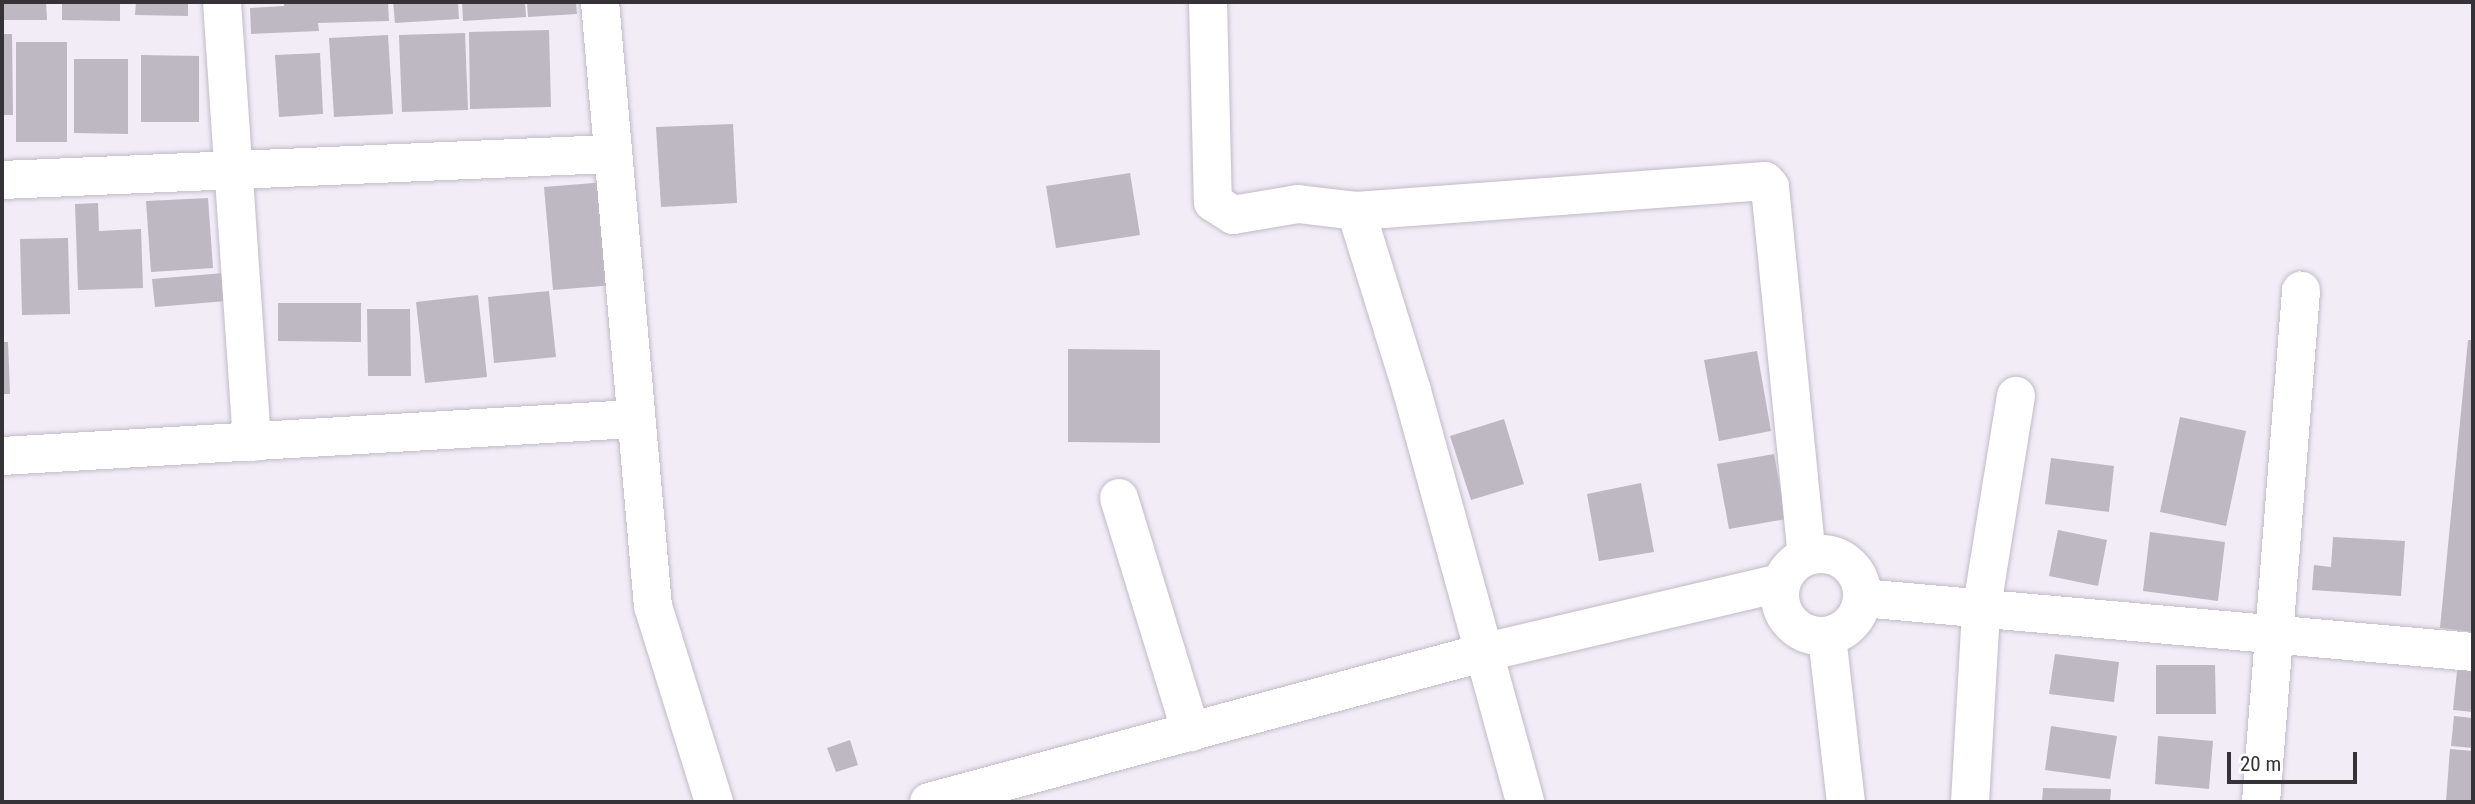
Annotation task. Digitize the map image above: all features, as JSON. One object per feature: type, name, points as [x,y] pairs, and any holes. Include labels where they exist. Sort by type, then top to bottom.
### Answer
[{"type":"street","points":[[222,2],[252,443]]},
{"type":"street","points":[[600,2],[609,154],[653,606],[714,802]]},
{"type":"street","points":[[1208,2],[1213,202],[1233,215],[1298,204],[1356,211],[1765,181],[1770,187],[1807,555]]},
{"type":"street","points":[[2,180],[609,154]]},
{"type":"street","points":[[1356,211],[1412,391],[1525,802]]},
{"type":"street","points":[[2261,802],[2301,291]]},
{"type":"street","points":[[1970,802],[1981,612],[2016,396]]},
{"type":"street","points":[[2,456],[633,419]]},
{"type":"street","points":[[1119,498],[1191,732]]},
{"type":"street","points":[[1807,555],[1833,555],[1846,562],[1861,584],[1862,598],[1851,624],[1827,636],[1800,631],[1789,622],[1782,610],[1781,583],[1795,561],[1807,555]]},
{"type":"street","points":[[929,802],[1482,653],[1781,583]]},
{"type":"street","points":[[1862,598],[1981,612],[2473,652]]},
{"type":"street","points":[[1827,636],[1846,802]]},
{"type":"building","points":[[2,2],[46,2],[47,20],[2,20]]},
{"type":"building","points":[[62,2],[120,2],[120,21],[62,20]]},
{"type":"building","points":[[136,2],[188,2],[188,16],[135,15]]},
{"type":"building","points":[[284,2],[388,2],[389,21],[318,23],[319,31],[251,34],[250,8],[284,6]]},
{"type":"building","points":[[393,2],[458,2],[459,19],[395,23]]},
{"type":"building","points":[[462,2],[525,2],[526,17],[463,21]]},
{"type":"building","points":[[527,2],[576,2],[577,14],[528,17]]},
{"type":"building","points":[[549,30],[551,107],[470,109],[469,32]]},
{"type":"building","points":[[465,33],[468,110],[402,112],[399,35]]},
{"type":"building","points":[[2,34],[12,34],[13,115],[2,115]]},
{"type":"building","points":[[388,35],[393,114],[334,117],[329,38]]},
{"type":"building","points":[[16,42],[67,42],[67,142],[16,142]]},
{"type":"building","points":[[320,53],[323,114],[279,117],[275,55]]},
{"type":"building","points":[[141,55],[199,56],[199,122],[141,122]]},
{"type":"building","points":[[74,59],[128,59],[128,134],[74,133]]},
{"type":"building","points":[[733,124],[737,203],[661,207],[656,127]]},
{"type":"building","points":[[1130,173],[1140,235],[1056,248],[1046,186]]},
{"type":"building","points":[[606,182],[615,285],[553,290],[544,187]]},
{"type":"building","points":[[208,198],[213,268],[151,272],[146,201]]},
{"type":"building","points":[[98,203],[99,231],[141,229],[143,288],[78,290],[75,204]]},
{"type":"building","points":[[68,238],[70,314],[22,315],[20,239]]},
{"type":"building","points":[[236,272],[238,300],[155,307],[152,279]]},
{"type":"building","points":[[549,291],[556,357],[494,363],[488,297]]},
{"type":"building","points":[[478,295],[487,377],[425,383],[416,302]]},
{"type":"building","points":[[278,303],[361,303],[361,342],[278,341]]},
{"type":"building","points":[[367,309],[410,309],[411,376],[368,376]]},
{"type":"building","points":[[2468,340],[2473,340],[2473,632],[2440,628]]},
{"type":"building","points":[[2,342],[8,342],[10,394],[2,394]]},
{"type":"building","points":[[1068,349],[1160,350],[1160,443],[1068,442]]},
{"type":"building","points":[[1757,351],[1771,431],[1719,441],[1704,360]]},
{"type":"building","points":[[2180,417],[2246,431],[2226,526],[2160,512]]},
{"type":"building","points":[[1504,419],[1524,484],[1471,500],[1450,436]]},
{"type":"building","points":[[1774,454],[1786,519],[1729,529],[1717,464]]},
{"type":"building","points":[[2051,458],[2114,466],[2109,512],[2045,504]]},
{"type":"building","points":[[1641,483],[1654,552],[1599,561],[1587,494]]},
{"type":"building","points":[[2058,530],[2107,540],[2098,586],[2049,576]]},
{"type":"building","points":[[2150,532],[2225,542],[2218,601],[2143,591]]},
{"type":"building","points":[[2333,537],[2405,541],[2401,596],[2312,590],[2314,565],[2331,567]]},
{"type":"building","points":[[2055,654],[2119,662],[2114,702],[2049,694]]},
{"type":"building","points":[[2458,662],[2473,663],[2473,712],[2453,710]]},
{"type":"building","points":[[2156,665],[2215,665],[2216,714],[2156,714]]},
{"type":"building","points":[[2454,716],[2473,718],[2473,748],[2451,746]]},
{"type":"building","points":[[2051,726],[2117,736],[2110,779],[2045,770]]},
{"type":"building","points":[[2158,736],[2213,741],[2209,789],[2155,784]]},
{"type":"building","points":[[850,740],[858,765],[836,772],[827,748]]},
{"type":"building","points":[[2450,749],[2473,751],[2473,802],[2446,802]]},
{"type":"building","points":[[2043,788],[2111,789],[2110,802],[2042,802]]}]
